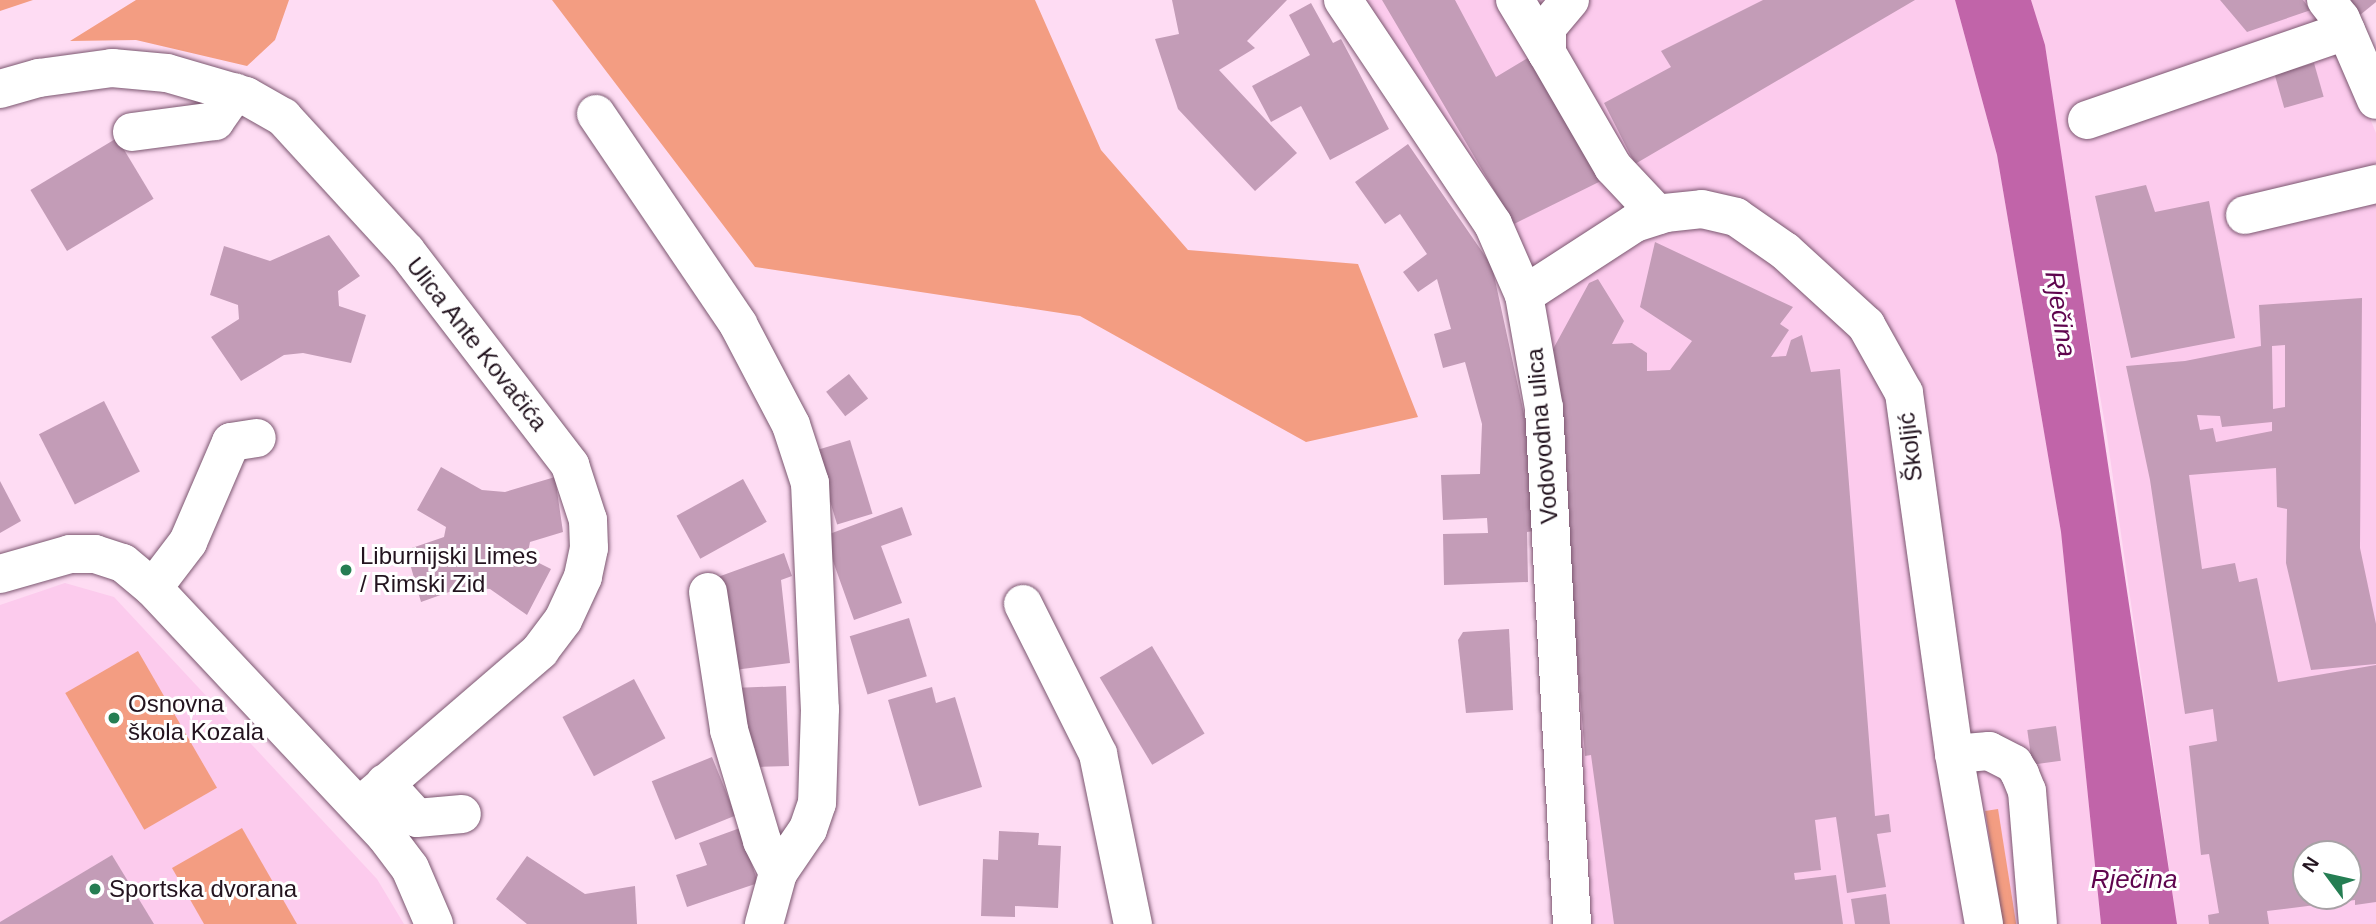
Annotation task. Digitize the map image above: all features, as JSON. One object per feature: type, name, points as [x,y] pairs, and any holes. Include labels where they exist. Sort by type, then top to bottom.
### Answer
[{"type":"street","name":"Vodovodna ulica","points":[[1343,0],[1493,224],[1524,295],[1544,408],[1572,924]]},
{"type":"street","points":[[1515,0],[1613,167],[1658,215]]},
{"type":"street","points":[[1547,52],[1547,27],[1570,0]]},
{"type":"street","points":[[2087,120],[2336,16],[2376,100]]},
{"type":"street","name":"Ulica Ante Kovačića","points":[[0,89],[39,78],[112,68],[201,79],[235,92],[283,117],[406,251],[570,465],[588,520],[589,548],[583,578],[563,620],[540,651],[372,794]]},
{"type":"street","points":[[132,132],[215,121],[235,92]]},
{"type":"street","points":[[596,114],[738,324],[791,425],[810,483],[820,709],[817,803],[808,829],[778,873],[764,924]]},
{"type":"street","points":[[2245,215],[2376,184]]},
{"type":"street","name":"Školjić","points":[[1524,295],[1635,223],[1658,215],[1702,209],[1736,217],[1785,251],[1866,325],[1904,393],[1954,754],[1984,924]]},
{"type":"street","points":[[153,588],[188,542],[231,442],[257,438]]},
{"type":"street","points":[[0,574],[44,559],[94,554],[123,563],[372,794],[417,818],[463,814]]},
{"type":"street","points":[[708,592],[729,730],[762,841],[778,873]]},
{"type":"street","points":[[1023,604],[1098,754],[1133,924]]},
{"type":"street","points":[[1954,754],[1989,751],[2014,764],[2020,774],[2027,791],[2038,924]]},
{"type":"street","points":[[372,794],[410,868],[434,924]]},
{"type":"shaded area","points":[[0,0],[33,0],[0,11]]},
{"type":"shaded area","points":[[136,0],[289,0],[275,40],[247,66],[136,40],[70,41]]},
{"type":"shaded area","points":[[552,0],[1035,0],[1101,150],[1188,250],[1358,264],[1418,417],[1306,442],[1080,316],[755,267]]},
{"type":"shaded area","points":[[1365,0],[1955,0],[1997,155],[2061,532],[2101,924],[1584,924],[1545,346]]},
{"type":"shaded area","points":[[2031,0],[2316,0],[2325,10],[2376,133],[2376,924],[2177,924],[2107,436]]},
{"type":"shaded area","name":"Osnovna škola Kozala","points":[[65,583],[114,597],[377,879],[404,924],[0,924],[0,605]]},
{"type":"shaded area","points":[[138,651],[217,788],[144,830],[65,693]]},
{"type":"shaded area","points":[[1998,809],[2016,924],[2003,924],[1985,811]]},
{"type":"shaded area","points":[[242,828],[297,924],[204,924],[172,868]]},
{"type":"water","name":"Rječina","points":[[1955,0],[2031,0],[2045,45],[2177,924],[2101,924],[2061,532],[1997,155]]},
{"type":"building","points":[[1172,0],[1287,0],[1247,41],[1255,48],[1219,70],[1297,153],[1255,191],[1178,109],[1155,39],[1179,34]]},
{"type":"building","points":[[1382,0],[1455,0],[1496,77],[1531,56],[1605,179],[1514,224]]},
{"type":"building","points":[[1763,0],[1915,0],[1635,164],[1604,103],[1671,67],[1661,51]]},
{"type":"building","points":[[2220,0],[2303,0],[2311,10],[2247,32]]},
{"type":"building","points":[[2348,0],[2376,0],[2376,2],[2360,15]]},
{"type":"building","points":[[1311,3],[1333,43],[1341,39],[1389,129],[1330,160],[1301,106],[1271,122],[1252,86],[1310,55],[1289,15]]},
{"type":"building","points":[[2314,63],[2324,97],[2284,108],[2275,74]]},
{"type":"building","points":[[117,138],[154,199],[67,251],[30,190]]},
{"type":"building","points":[[1408,144],[1492,266],[1526,423],[1534,531],[1527,532],[1528,582],[1444,585],[1443,534],[1488,533],[1487,518],[1443,520],[1441,475],[1480,474],[1482,424],[1465,362],[1443,368],[1434,334],[1451,329],[1437,279],[1418,292],[1403,272],[1427,254],[1400,214],[1385,224],[1355,182]]},
{"type":"building","points":[[2146,185],[2155,212],[2209,201],[2235,338],[2131,358],[2095,196]]},
{"type":"building","points":[[329,235],[360,276],[338,291],[339,306],[366,315],[351,363],[303,353],[284,355],[241,381],[211,337],[239,319],[238,305],[210,295],[224,246],[270,261]]},
{"type":"building","points":[[1655,242],[1793,307],[1780,324],[1789,330],[1771,357],[1786,356],[1791,340],[1802,335],[1811,372],[1840,369],[1875,816],[1889,814],[1891,832],[1877,834],[1886,887],[1847,893],[1836,817],[1815,820],[1821,870],[1794,873],[1795,880],[1836,875],[1843,924],[1614,924],[1591,755],[1585,756],[1552,351],[1589,283],[1598,279],[1624,321],[1612,344],[1632,343],[1647,353],[1647,371],[1670,370],[1692,341],[1640,307]]},
{"type":"building","points":[[2362,298],[2360,548],[2376,624],[2376,664],[2311,670],[2286,563],[2287,509],[2277,507],[2276,468],[2189,475],[2202,569],[2235,563],[2239,582],[2257,578],[2278,682],[2376,665],[2376,902],[2362,904],[2362,840],[2292,840],[2292,908],[2267,911],[2269,924],[2209,924],[2208,915],[2219,913],[2209,854],[2201,855],[2189,746],[2217,741],[2213,709],[2185,714],[2150,480],[2126,366],[2185,361],[2261,346],[2259,305]],"holes":[[[2285,345],[2285,407],[2273,409],[2272,346]],[[2197,415],[2220,416],[2222,427],[2272,422],[2272,431],[2216,442],[2213,428],[2200,430]]]},
{"type":"building","points":[[849,374],[868,398],[845,416],[826,392]]},
{"type":"building","points":[[104,401],[140,471],[75,505],[39,434]]},
{"type":"building","points":[[850,440],[873,514],[837,524],[815,451]]},
{"type":"building","points":[[441,467],[482,490],[505,492],[555,477],[563,532],[530,542],[527,557],[551,569],[527,615],[490,589],[463,587],[421,602],[406,550],[444,537],[446,527],[417,510]]},
{"type":"building","points":[[743,479],[767,522],[700,559],[677,516]]},
{"type":"building","points":[[0,481],[21,521],[0,533]]},
{"type":"building","points":[[902,507],[912,535],[881,546],[902,603],[854,620],[824,536]]},
{"type":"building","points":[[784,553],[792,576],[781,580],[790,663],[726,671],[715,578]]},
{"type":"building","points":[[909,618],[927,676],[868,694],[850,636]]},
{"type":"building","points":[[1509,629],[1513,710],[1466,713],[1458,640],[1463,632]]},
{"type":"building","points":[[1152,646],[1205,733],[1152,765],[1100,677]]},
{"type":"building","points":[[634,679],[665,738],[594,776],[562,717]]},
{"type":"building","points":[[786,686],[789,766],[756,767],[755,748],[735,749],[733,688]]},
{"type":"building","points":[[932,687],[936,703],[955,697],[982,787],[919,806],[888,700]]},
{"type":"building","points":[[2056,726],[2061,761],[2032,765],[2027,730]]},
{"type":"building","points":[[712,757],[736,815],[675,840],[652,781]]},
{"type":"building","points":[[740,828],[758,883],[687,907],[676,875],[707,865],[699,843]]},
{"type":"building","points":[[999,831],[1039,833],[1038,845],[1061,846],[1058,908],[1015,906],[1015,917],[981,916],[983,859],[998,860]]},
{"type":"building","name":"Sportska dvorana","points":[[112,855],[154,924],[0,924],[0,922]]},
{"type":"building","points":[[527,856],[585,894],[635,886],[637,924],[527,924],[496,899]]},
{"type":"building","points":[[1886,894],[1890,924],[1855,924],[1851,899]]},
{"type":"place","name":"Liburnijski Limes / Rimski Zid","points":[[346,570]]},
{"type":"place","name":"Osnovna škola Kozala","points":[[114,718]]},
{"type":"place","name":"Sportska dvorana","points":[[95,889]]}]
